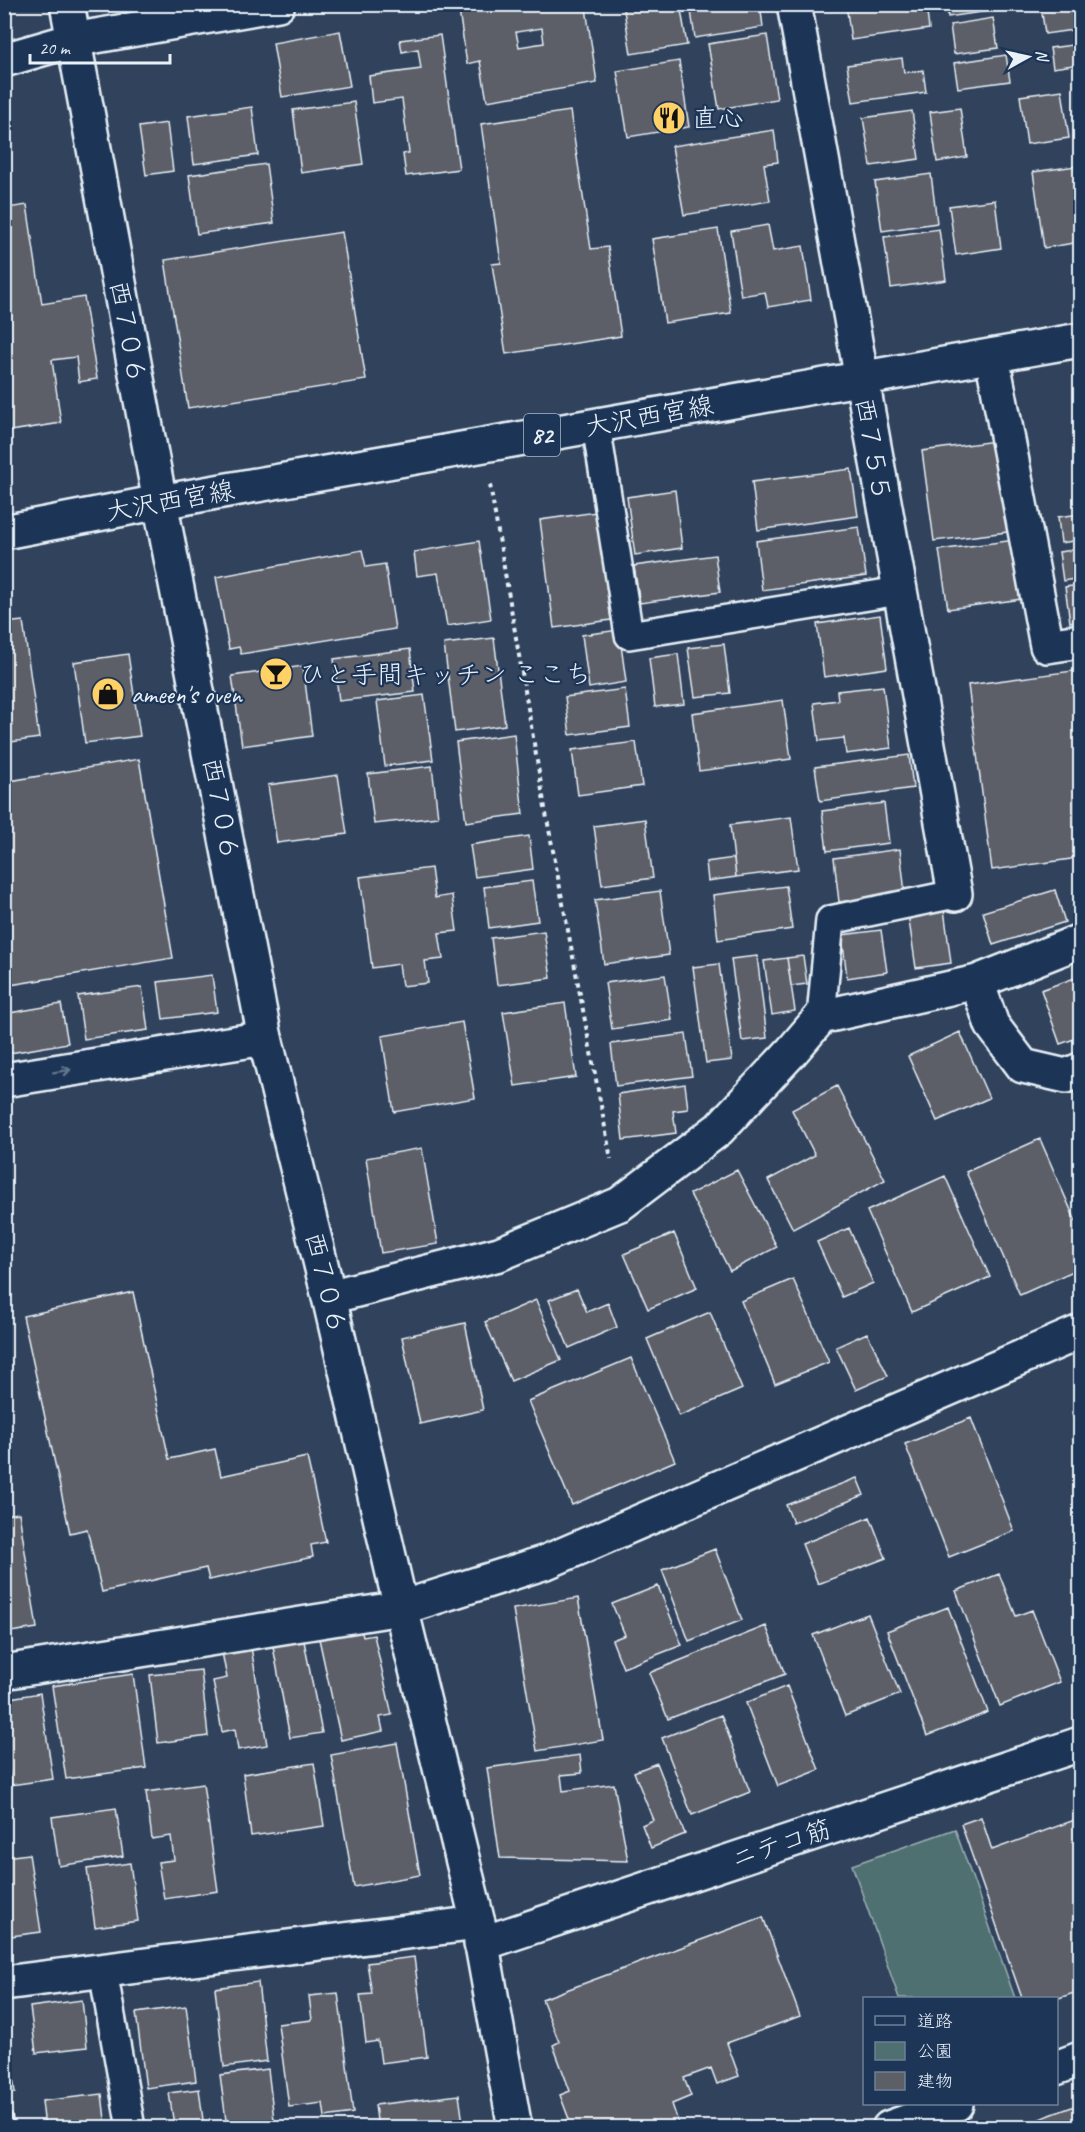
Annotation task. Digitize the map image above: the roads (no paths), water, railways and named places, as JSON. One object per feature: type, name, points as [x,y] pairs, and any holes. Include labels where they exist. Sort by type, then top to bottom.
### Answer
[{"type":"street","name":"西７０６","points":[[68,4],[160,502],[266,1038],[479,1934],[515,2127]]},
{"type":"street","points":[[4,60],[74,40],[278,4]]},
{"type":"street","name":"西７５５","points":[[794,4],[955,894]]},
{"type":"street","name":"大沢西宮線","points":[[4,532],[160,502],[1080,340]]},
{"type":"street","points":[[992,356],[1047,646],[1080,640]]},
{"type":"street","points":[[329,1297],[499,1254],[620,1204],[719,1129],[821,1017],[977,982],[1080,941]]},
{"type":"street","points":[[977,982],[992,1025],[1023,1066],[1066,1076],[1080,1070]]},
{"type":"street","points":[[4,1080],[266,1038]]},
{"type":"street","points":[[4,1672],[401,1608],[546,1562],[1080,1332]]},
{"type":"street","name":"ニテコ筋","points":[[4,1983],[479,1934],[1080,1744]]},
{"type":"street","points":[[1058,2067],[1080,2059]]},
{"type":"street","points":[[889,2127],[950,2105]]},
{"type":"lane","points":[[596,425],[629,635],[899,591]]},
{"type":"lane","points":[[821,1017],[830,920],[955,894]]},
{"type":"lane","points":[[103,1971],[131,2127]]},
{"type":"place","name":"直心","points":[[669,118]]},
{"type":"place","name":"ひと手間キッチン ここち","points":[[276,674]]},
{"type":"place","name":"ameen's oven","points":[[108,694]]}]
